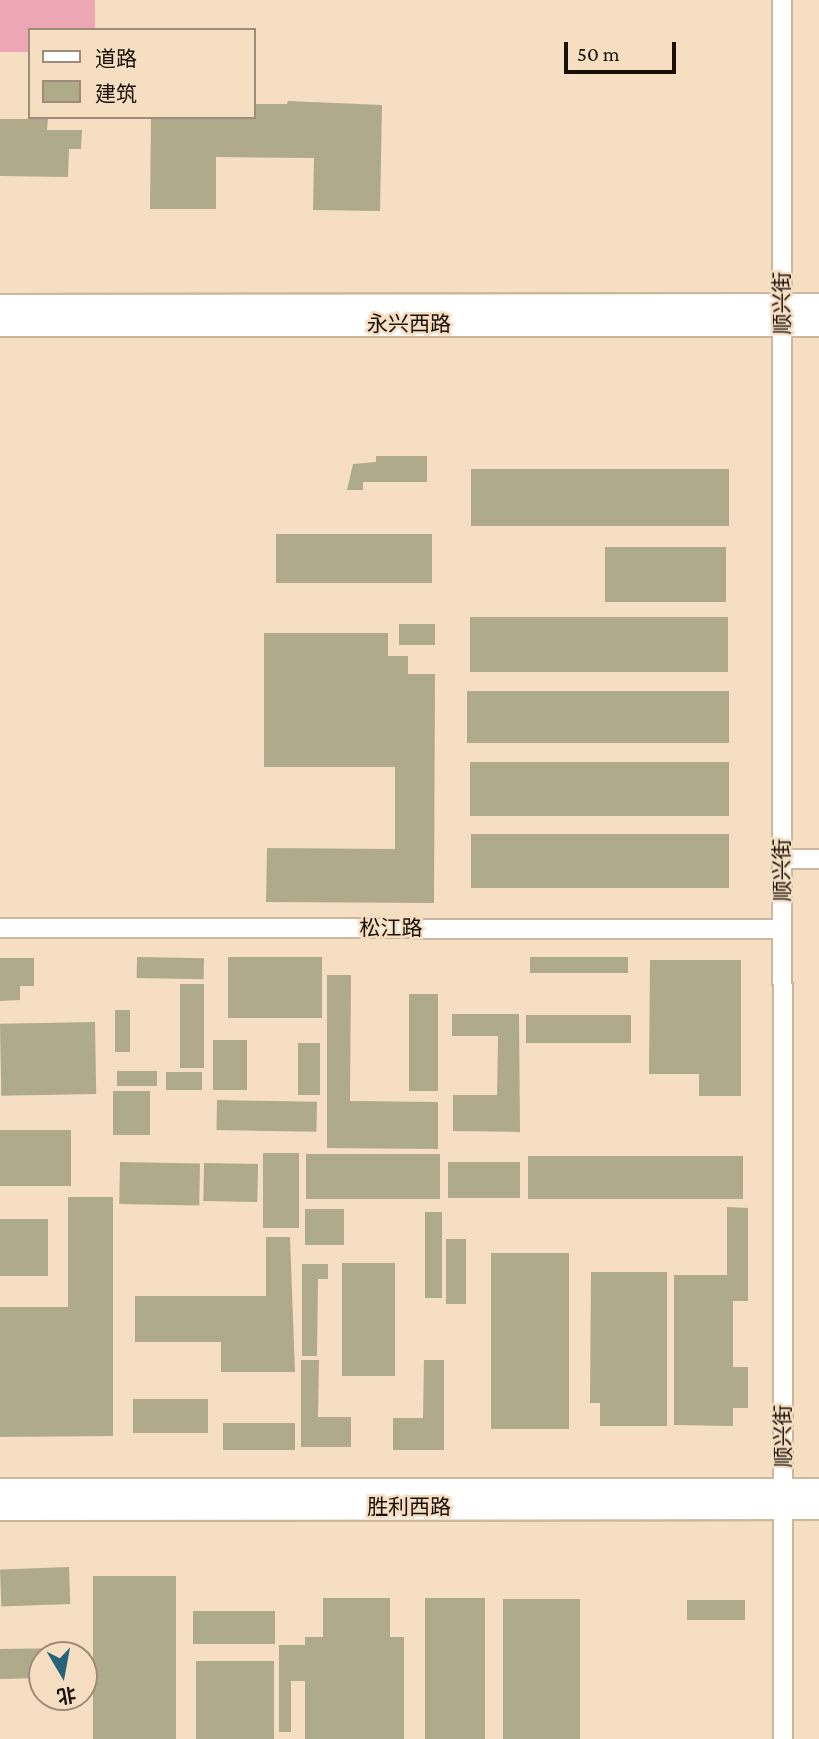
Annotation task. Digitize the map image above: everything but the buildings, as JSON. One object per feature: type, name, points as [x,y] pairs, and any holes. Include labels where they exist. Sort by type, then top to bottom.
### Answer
[{"type":"main road","name":"永兴西路","points":[[0,306],[782,315],[819,324]]},
{"type":"main road","name":"永兴西路","points":[[0,324],[782,315],[819,306]]},
{"type":"main road","name":"胜利西路","points":[[0,1490],[783,1499],[819,1507]]},
{"type":"main road","name":"胜利西路","points":[[0,1508],[783,1499],[819,1490]]},
{"type":"street","name":"顺兴街","points":[[782,0],[783,1739]]},
{"type":"street","points":[[783,859],[819,859]]},
{"type":"street","name":"松江路","points":[[0,928],[782,929]]},
{"type":"shaded area","points":[[0,0],[95,0],[95,28],[28,28],[28,52],[0,52]]}]
